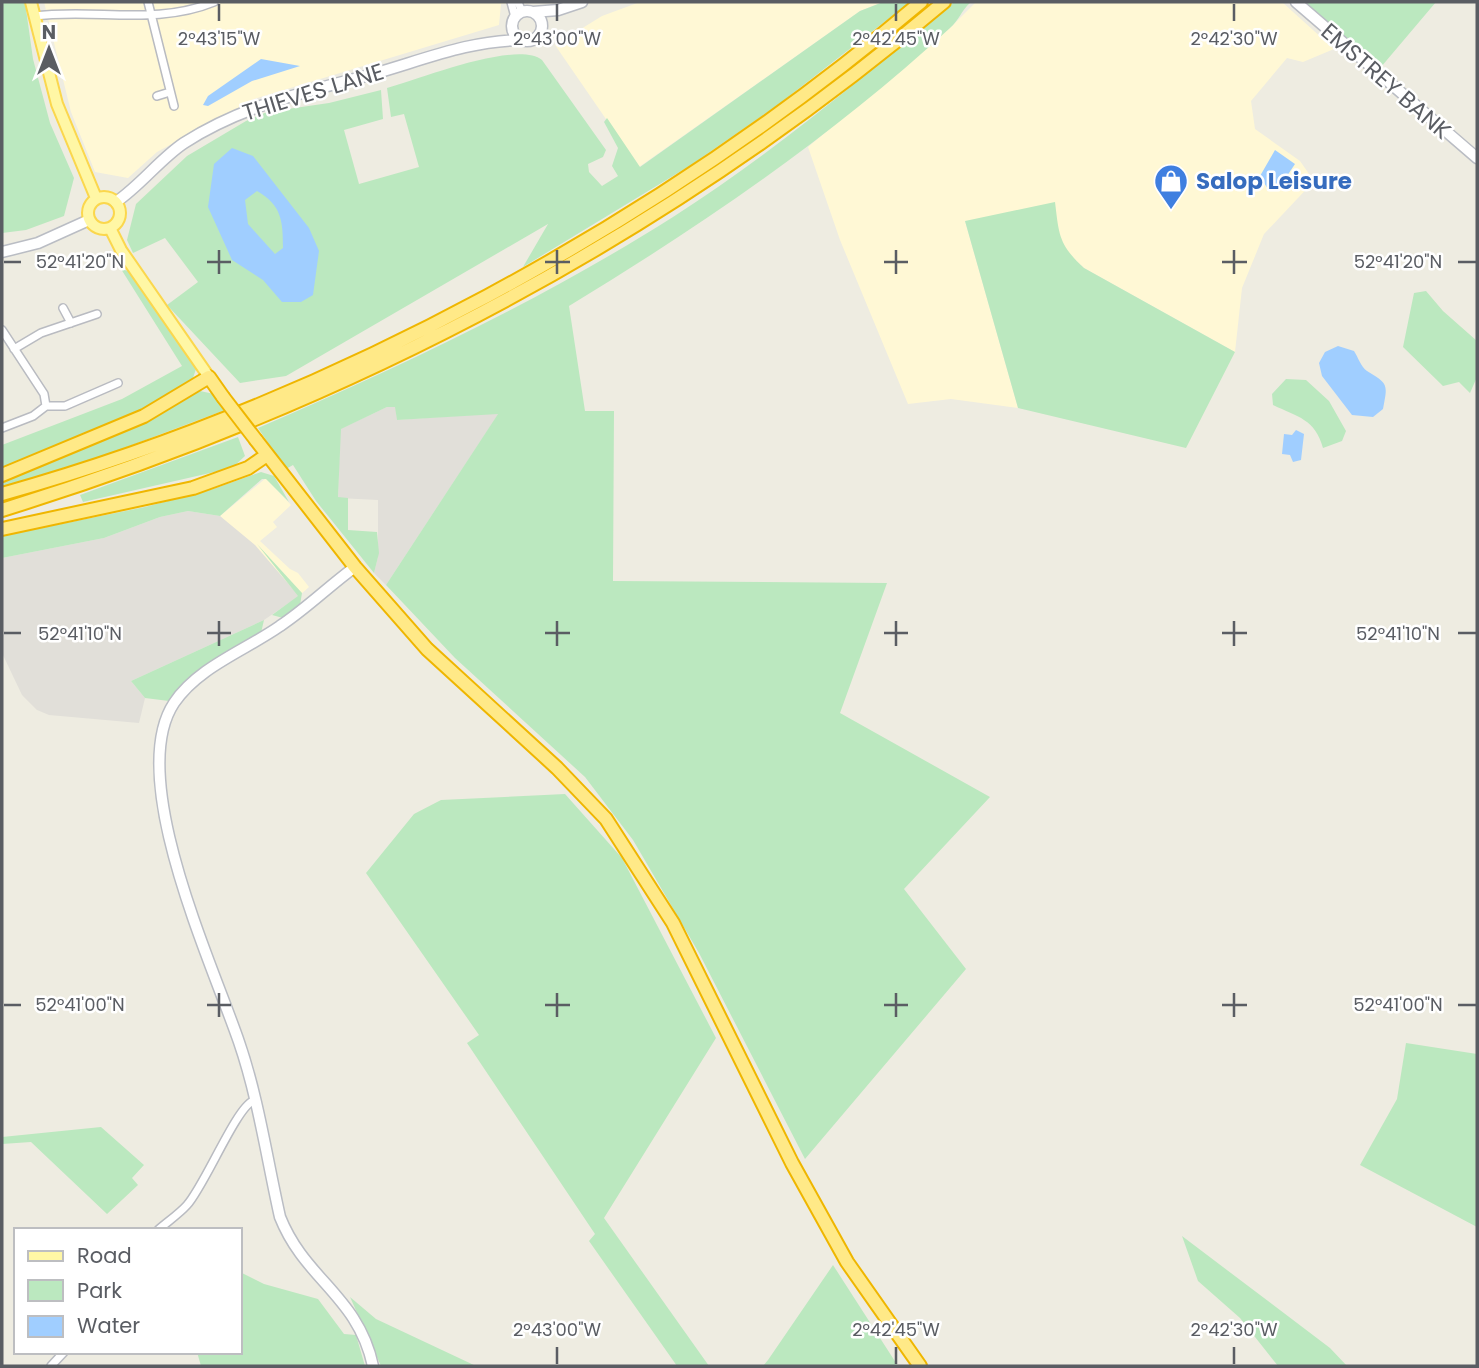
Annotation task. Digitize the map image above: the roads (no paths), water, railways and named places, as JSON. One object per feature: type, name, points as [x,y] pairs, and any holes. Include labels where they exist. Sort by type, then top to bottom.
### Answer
[{"type":"highway","points":[[2,494],[95,465],[249,408],[479,300],[630,213],[720,153],[807,92],[921,2]]},
{"type":"highway","points":[[2,510],[120,473],[236,428],[391,361],[543,281],[733,163],[820,100],[944,2]]},
{"type":"highway","points":[[2,475],[144,416],[209,377],[355,567],[428,649],[557,768],[606,818],[673,923],[792,1163],[847,1262],[920,1366]]},
{"type":"highway","points":[[2,528],[193,488],[247,468],[267,455]]},
{"type":"main road","points":[[31,2],[57,104],[96,198]]},
{"type":"main road","points":[[522,10],[558,10],[582,2]]},
{"type":"main road","name":"EMSTREY BANK","points":[[1296,2],[1477,158]]},
{"type":"main road","points":[[522,10],[540,18],[542,27]]},
{"type":"main road","points":[[493,40],[512,27],[522,10]]},
{"type":"main road","points":[[493,40],[535,38],[558,10]]},
{"type":"main road","points":[[512,27],[523,40]]},
{"type":"main road","name":"THIEVES LANE","points":[[116,202],[181,145],[241,111],[311,88],[493,40]]},
{"type":"main road","points":[[107,197],[116,202],[120,216],[110,228],[100,229],[89,220],[89,205],[96,198],[107,197]]},
{"type":"main road","points":[[2,252],[38,243],[89,220]]},
{"type":"main road","points":[[110,228],[121,250],[209,377]]},
{"type":"main road","points":[[355,567],[301,611],[185,689],[166,717],[158,745],[159,788],[194,927],[240,1044],[280,1217],[290,1241],[307,1265],[354,1315],[368,1346],[373,1366]]},
{"type":"street","points":[[148,2],[174,106]]},
{"type":"street","points":[[34,16],[60,13],[169,15],[214,2]]},
{"type":"street","points":[[511,2],[522,10]]},
{"type":"street","points":[[157,96],[170,92]]},
{"type":"street","points":[[63,308],[71,323]]},
{"type":"street","points":[[14,349],[41,333],[97,314]]},
{"type":"street","points":[[2,332],[44,394],[46,406]]},
{"type":"street","points":[[2,428],[33,416],[46,406],[65,406],[118,383]]},
{"type":"street","points":[[160,1228],[186,1206],[225,1144],[242,1110],[253,1101]]},
{"type":"water","points":[[261,59],[300,66],[252,81],[208,106],[203,105],[208,96]]},
{"type":"water","points":[[232,148],[253,156],[309,228],[319,251],[313,295],[301,302],[282,302],[263,280],[232,260],[208,207],[214,164]],"holes":[[[257,191],[276,208],[281,222],[283,248],[275,254],[248,224],[245,200]]]},
{"type":"water","points":[[1275,150],[1295,164],[1277,191],[1269,191],[1260,176]]},
{"type":"water","points":[[1338,346],[1354,351],[1365,369],[1385,385],[1383,409],[1373,417],[1352,415],[1322,376],[1319,363],[1325,352]]},
{"type":"water","points":[[1296,430],[1304,434],[1301,460],[1293,462],[1290,455],[1282,454],[1284,434],[1292,435]]},
{"type":"place","name":"Salop Leisure","points":[[1171,211]]}]
